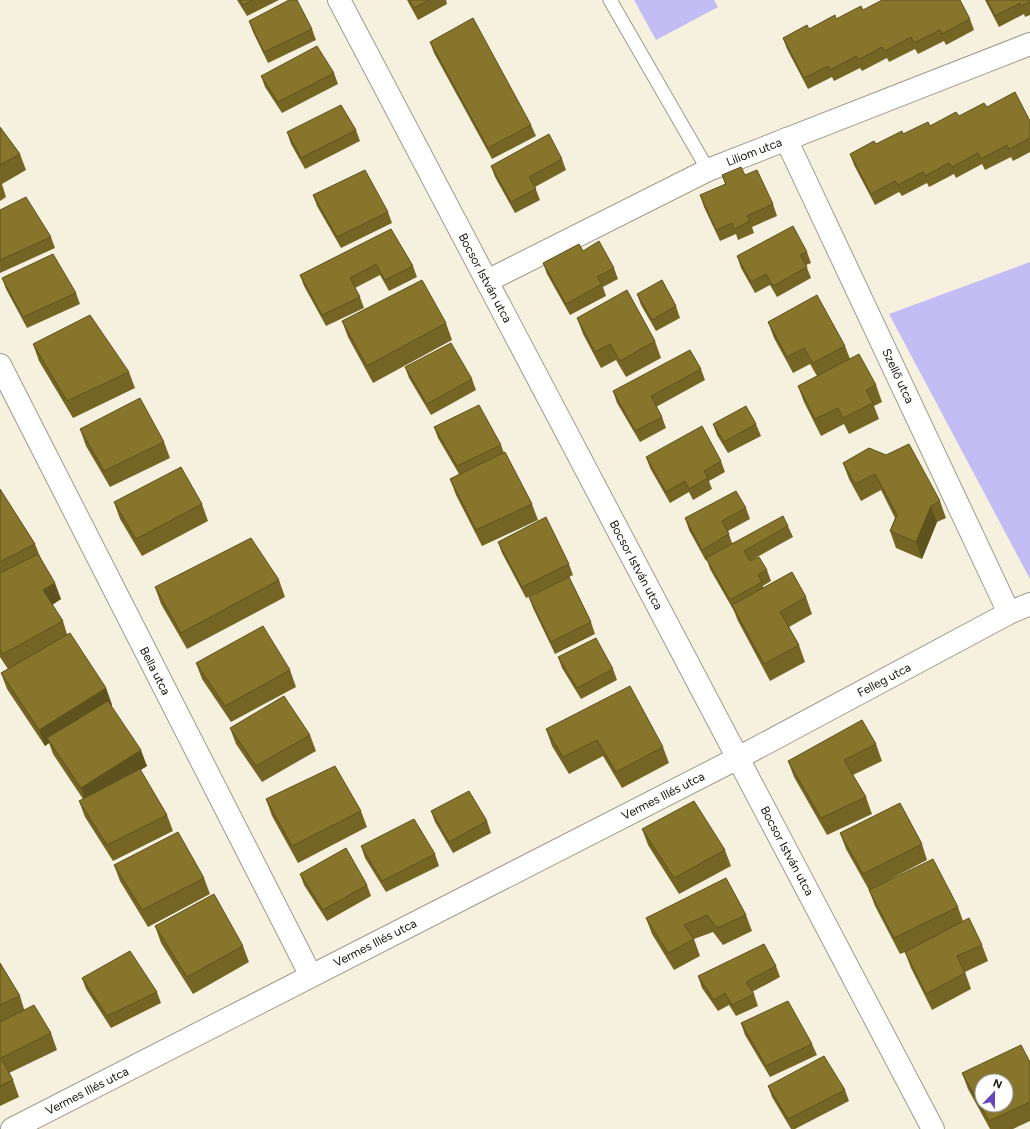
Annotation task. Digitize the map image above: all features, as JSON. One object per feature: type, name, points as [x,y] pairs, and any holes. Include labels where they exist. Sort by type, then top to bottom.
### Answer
[{"type":"street","name":"Bocsor István utca","points":[[339,0],[933,1129]]},
{"type":"street","name":"Liliom utca","points":[[487,281],[708,170],[1030,44]]},
{"type":"street","name":"Szellő utca","points":[[786,139],[1010,613]]},
{"type":"street","name":"Bella utca","points":[[0,365],[311,976]]},
{"type":"street","name":"Felleg utca","points":[[738,758],[1010,613],[1030,604]]},
{"type":"street","name":"Vermes Illés utca","points":[[12,1129],[738,758]]},
{"type":"lane","points":[[610,0],[708,170]]},
{"type":"shaded area","points":[[634,0],[714,0],[718,7],[656,40]]},
{"type":"shaded area","points":[[1030,262],[1030,579],[889,314]]},
{"type":"building","points":[[240,0],[253,0],[243,5]]},
{"type":"building","points":[[289,0],[297,0],[312,29],[264,52],[249,21]]},
{"type":"building","points":[[409,0],[429,0],[414,8]]},
{"type":"building","points":[[882,0],[960,0],[970,19],[942,34],[940,30],[914,43],[911,37],[885,51],[882,47],[858,60],[856,56],[830,70],[828,66],[804,78],[783,38],[807,25],[809,29],[835,15],[836,19],[861,6],[863,10]]},
{"type":"building","points":[[987,0],[1030,0],[1030,2],[1021,6],[1020,3],[995,16]]},
{"type":"building","points":[[473,18],[531,125],[488,148],[430,42]]},
{"type":"building","points":[[317,46],[334,73],[278,102],[261,76]]},
{"type":"building","points":[[1015,92],[1030,121],[1030,138],[1009,149],[1007,145],[981,159],[978,153],[952,167],[949,163],[925,176],[923,172],[898,185],[895,181],[871,194],[850,154],[874,141],[876,144],[902,131],[903,134],[928,122],[930,126],[956,112],[959,116],[984,103],[987,107]]},
{"type":"building","points":[[341,105],[356,130],[301,158],[287,132]]},
{"type":"building","points":[[0,127],[20,154],[0,165]]},
{"type":"building","points":[[549,134],[562,159],[529,177],[536,189],[511,202],[491,166]]},
{"type":"building","points":[[741,167],[745,175],[757,170],[773,204],[747,216],[750,221],[734,229],[732,223],[716,230],[700,195],[726,184],[722,175]]},
{"type":"building","points":[[365,170],[388,212],[337,237],[313,195]]},
{"type":"building","points":[[26,197],[51,237],[0,260],[0,210]]},
{"type":"building","points":[[793,226],[807,252],[800,255],[807,267],[773,286],[766,274],[751,282],[737,256]]},
{"type":"building","points":[[391,229],[413,266],[385,280],[376,264],[350,278],[360,297],[322,315],[300,275]]},
{"type":"building","points":[[599,241],[614,268],[597,277],[602,284],[566,304],[543,263],[579,244],[583,251]]},
{"type":"building","points":[[53,254],[76,293],[23,317],[2,278]]},
{"type":"building","points":[[422,280],[446,323],[367,366],[342,321]]},
{"type":"building","points":[[662,280],[676,306],[652,320],[637,294]]},
{"type":"building","points":[[627,290],[655,341],[620,361],[610,344],[595,352],[577,318]]},
{"type":"building","points":[[817,295],[845,346],[813,363],[804,348],[787,357],[768,322]]},
{"type":"building","points":[[90,315],[129,372],[67,401],[33,344]]},
{"type":"building","points":[[451,343],[472,379],[427,404],[405,367]]},
{"type":"building","points":[[690,350],[701,369],[651,396],[662,417],[635,431],[613,391]]},
{"type":"building","points":[[859,354],[876,385],[866,390],[873,403],[843,418],[838,408],[815,419],[798,386]]},
{"type":"building","points":[[140,398],[164,442],[104,471],[80,429]]},
{"type":"building","points":[[479,405],[501,445],[457,466],[434,427]]},
{"type":"building","points":[[746,406],[756,424],[724,442],[713,424]]},
{"type":"building","points":[[702,426],[721,461],[704,471],[708,478],[689,489],[685,481],[666,492],[646,457]]},
{"type":"building","points":[[909,444],[940,501],[931,506],[916,542],[890,531],[897,515],[875,474],[855,484],[843,463],[869,448],[886,455]]},
{"type":"building","points":[[505,452],[532,504],[476,530],[450,479]]},
{"type":"building","points":[[181,467],[202,504],[136,539],[114,502]]},
{"type":"building","points":[[0,489],[35,544],[0,562]]},
{"type":"building","points":[[736,491],[746,508],[722,521],[729,534],[702,550],[685,518]]},
{"type":"building","points":[[783,516],[788,526],[744,551],[750,561],[759,557],[767,570],[758,575],[762,582],[730,600],[706,558]]},
{"type":"building","points":[[546,517],[569,564],[522,587],[498,542]]},
{"type":"building","points":[[251,538],[279,580],[181,633],[155,587]]},
{"type":"building","points":[[38,554],[55,583],[43,590],[63,621],[3,654],[0,650],[0,573]]},
{"type":"building","points":[[792,572],[806,597],[780,612],[799,645],[764,664],[732,605]]},
{"type":"building","points":[[569,577],[591,622],[551,642],[529,597]]},
{"type":"building","points":[[263,626],[290,670],[225,706],[196,663]]},
{"type":"building","points":[[70,633],[106,688],[39,730],[1,673]]},
{"type":"building","points":[[596,638],[613,669],[577,688],[558,657]]},
{"type":"building","points":[[630,686],[663,747],[616,772],[597,740],[563,757],[546,729]]},
{"type":"building","points":[[284,696],[310,735],[256,766],[230,728]]},
{"type":"building","points":[[108,701],[141,750],[81,788],[47,738]]},
{"type":"building","points":[[862,720],[876,744],[844,760],[866,797],[821,818],[788,761]]},
{"type":"building","points":[[335,766],[361,811],[292,846],[266,799]]},
{"type":"building","points":[[140,769],[167,815],[107,845],[79,801]]},
{"type":"building","points":[[469,791],[487,821],[449,842],[431,811]]},
{"type":"building","points":[[694,801],[725,850],[674,878],[642,829]]},
{"type":"building","points":[[900,803],[922,844],[863,874],[840,833]]},
{"type":"building","points":[[414,819],[435,854],[382,881],[361,846]]},
{"type":"building","points":[[178,832],[204,878],[142,910],[114,865]]},
{"type":"building","points":[[346,848],[367,885],[323,910],[300,874]]},
{"type":"building","points":[[933,859],[958,907],[894,938],[869,890]]},
{"type":"building","points":[[726,878],[746,915],[717,928],[707,915],[684,925],[694,939],[668,953],[646,918]]},
{"type":"building","points":[[214,894],[243,946],[187,977],[155,926]]},
{"type":"building","points":[[969,918],[982,945],[957,956],[965,973],[926,994],[905,952]]},
{"type":"building","points":[[764,944],[776,966],[746,982],[754,994],[732,1005],[725,993],[714,1000],[698,976]]},
{"type":"building","points":[[130,951],[157,992],[107,1016],[82,978]]},
{"type":"building","points":[[0,963],[20,996],[0,1005]]},
{"type":"building","points":[[788,1001],[812,1044],[766,1066],[741,1023]]},
{"type":"building","points":[[34,1005],[51,1033],[1,1058],[13,1080],[0,1086],[0,1022]]},
{"type":"building","points":[[1021,1045],[1030,1062],[1030,1102],[1014,1109],[1014,1073],[974,1073],[974,1094],[962,1073]]},
{"type":"building","points":[[824,1056],[845,1090],[788,1119],[768,1086]]},
{"type":"building","points":[[984,1113],[1006,1113],[989,1121]]}]
